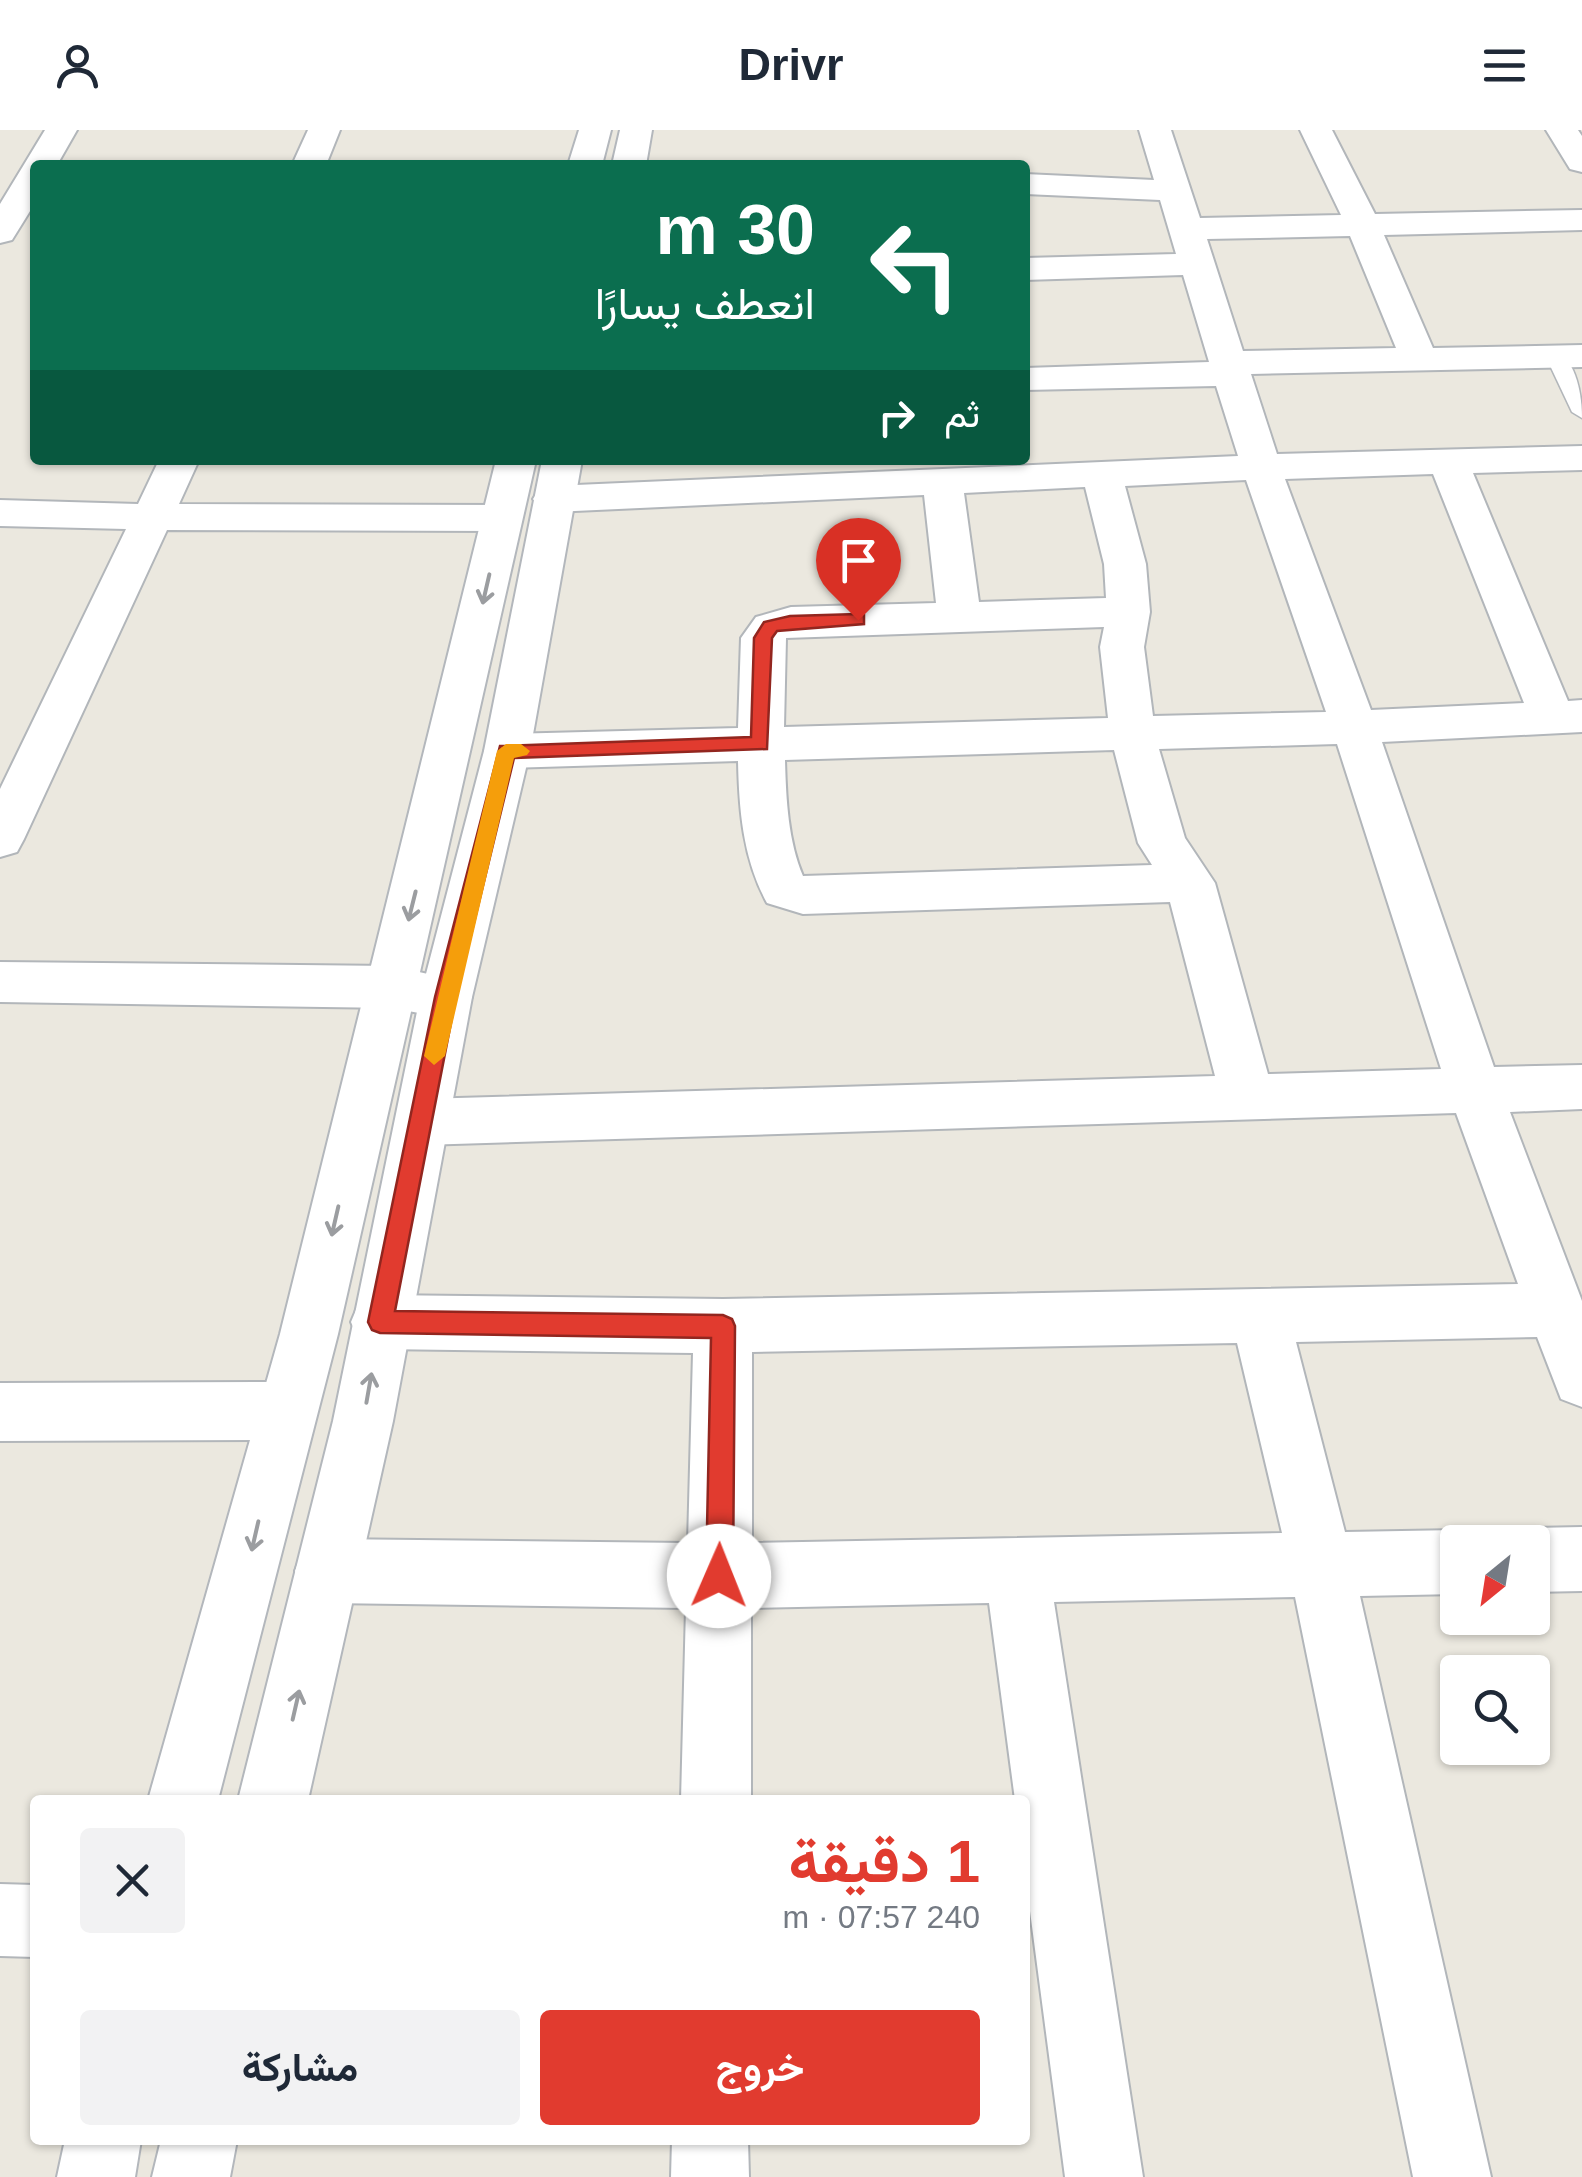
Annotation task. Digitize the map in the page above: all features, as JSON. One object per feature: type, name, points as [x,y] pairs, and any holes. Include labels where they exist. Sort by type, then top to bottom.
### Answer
[{"type":"street","points":[[43,160],[61,130]]},
{"type":"street","points":[[311,160],[324,130]]},
{"type":"street","points":[[585,160],[594,130]]},
{"type":"street","points":[[630,160],[636,130]]},
{"type":"street","points":[[1155,130],[1261,468],[1354,727],[1474,1092],[1582,1379]]},
{"type":"street","points":[[1316,130],[1363,225],[1418,359]]},
{"type":"street","points":[[1562,130],[1582,162]]},
{"type":"street","points":[[0,232],[30,182]]},
{"type":"street","points":[[1030,185],[1187,228]]},
{"type":"street","points":[[1030,268],[1187,228],[1582,220]]},
{"type":"street","points":[[1030,378],[1418,359],[1568,356]]},
{"type":"street","points":[[274,1795],[363,1421],[446,997],[506,751],[558,479],[942,481],[1582,458]]},
{"type":"street","points":[[506,751],[1354,727],[1567,717],[1448,462]]},
{"type":"street","points":[[0,839],[177,465]]},
{"type":"street","points":[[183,1795],[309,1334],[515,465]]},
{"type":"street","points":[[1102,474],[1126,564],[1128,612],[1122,647],[1132,734],[1162,843],[1190,883],[1248,1098]]},
{"type":"street","points":[[942,481],[959,617]]},
{"type":"street","points":[[0,513],[154,518],[502,518]]},
{"type":"street","points":[[1128,612],[790,622],[770,626],[763,638],[760,744],[774,870],[784,890],[803,895],[1190,883]]},
{"type":"street","points":[[0,982],[392,987],[446,997]]},
{"type":"street","points":[[422,1122],[1582,1087]]},
{"type":"street","points":[[380,1322],[723,1326],[1556,1310]]},
{"type":"street","points":[[1260,1315],[1320,1564],[1452,2177]]},
{"type":"street","points":[[716,1795],[723,1326]]},
{"type":"street","points":[[0,1412],[285,1412]]},
{"type":"street","points":[[1550,1560],[1582,1559]]},
{"type":"street","points":[[327,1571],[719,1576],[1440,1562]]},
{"type":"street","points":[[1017,1570],[1104,2177]]},
{"type":"street","points":[[0,1920],[30,1921]]},
{"type":"street","points":[[96,2177],[102,2145]]},
{"type":"street","points":[[191,2177],[198,2145]]},
{"type":"street","points":[[710,2145],[710,2177]]},
{"type":"lane","points":[[1568,356],[1582,412]]},
{"type":"slow traffic","points":[[434,1056],[506,751],[521,751]]},
{"type":"route","points":[[719,1576],[723,1326],[380,1322],[446,997],[506,751],[760,744],[763,638],[770,626],[858,620]]}]
